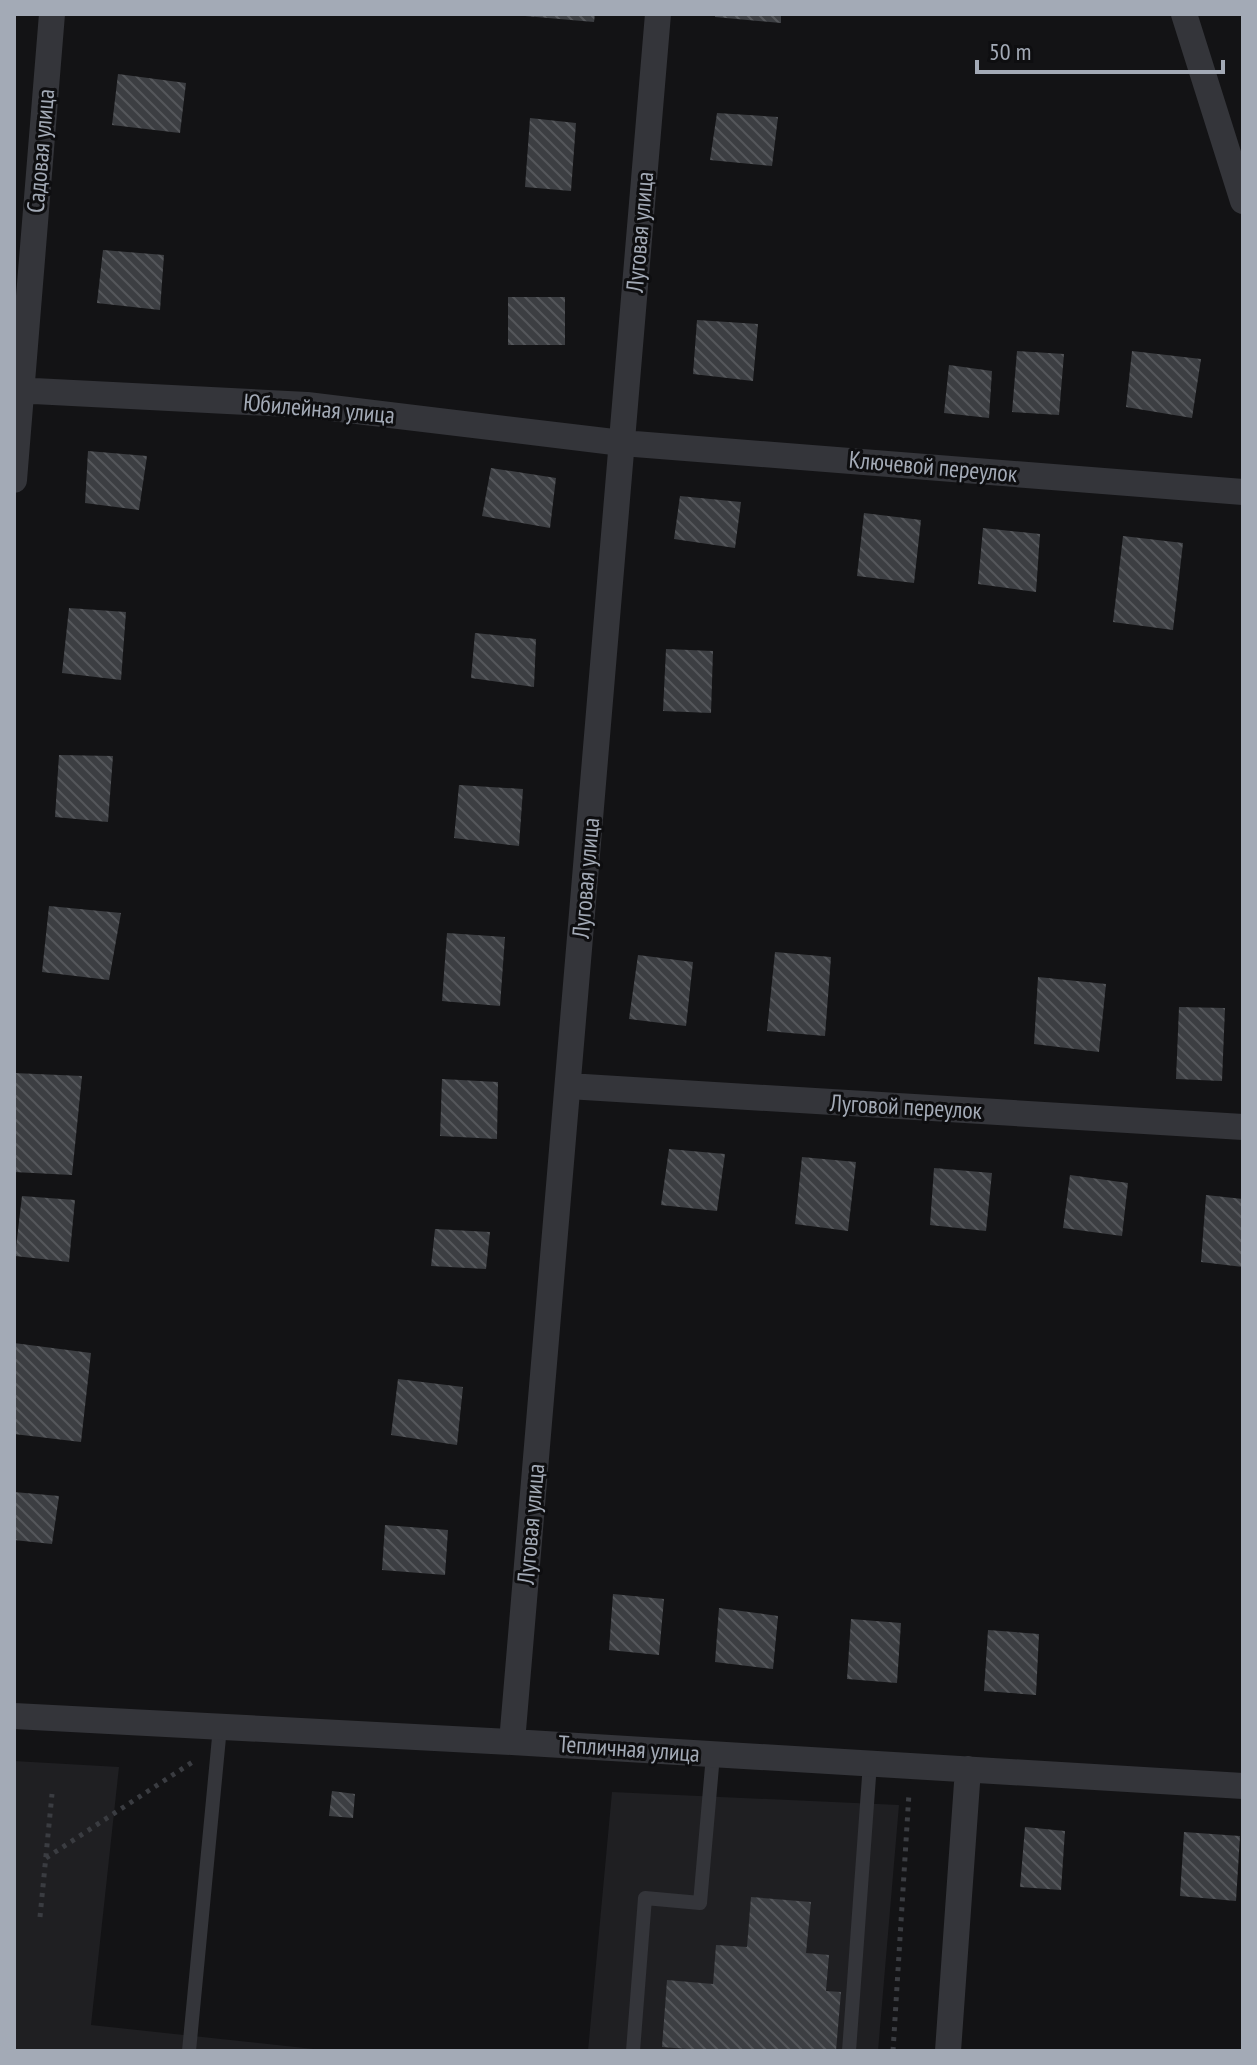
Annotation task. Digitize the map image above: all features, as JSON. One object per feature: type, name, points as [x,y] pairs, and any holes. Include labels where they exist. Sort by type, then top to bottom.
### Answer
[{"type":"street","name":"Садовая улица","points":[[14,480],[18,390],[52,14]]},
{"type":"street","name":"Луговая улица","points":[[512,1742],[658,14]]},
{"type":"street","points":[[1184,14],[1243,201]]},
{"type":"street","name":"Юбилейная улица","points":[[18,390],[307,405],[622,443]]},
{"type":"street","name":"Ключевой переулок","points":[[622,443],[1243,492]]},
{"type":"street","name":"Луговой переулок","points":[[568,1086],[1243,1127]]},
{"type":"street","name":"Тепличная улица","points":[[14,1716],[220,1736],[512,1742],[1243,1786]]},
{"type":"street","points":[[948,2051],[968,1769]]},
{"type":"lane","points":[[189,2051],[220,1736]]},
{"type":"lane","points":[[633,2051],[645,1898],[700,1903],[713,1755]]},
{"type":"lane","points":[[849,2051],[870,1763]]},
{"type":"path","points":[[46,1858],[220,1736]]},
{"type":"path","points":[[40,1917],[52,1794]]},
{"type":"shaded area","points":[[14,1761],[119,1767],[91,2025],[332,2051],[14,2051]]},
{"type":"shaded area","points":[[612,1792],[899,1805],[878,2051],[588,2051]]},
{"type":"building","points":[[525,14],[595,14],[594,22]]},
{"type":"building","points":[[715,14],[781,14],[781,23],[715,17]]},
{"type":"building","points":[[118,74],[186,83],[180,133],[112,125]]},
{"type":"building","points":[[717,113],[778,117],[772,166],[710,160]]},
{"type":"building","points":[[530,118],[576,123],[571,191],[525,187]]},
{"type":"building","points":[[103,250],[164,255],[160,310],[97,303]]},
{"type":"building","points":[[508,297],[565,297],[565,345],[508,345]]},
{"type":"building","points":[[697,320],[758,324],[753,381],[693,374]]},
{"type":"building","points":[[1017,351],[1064,354],[1059,415],[1012,412]]},
{"type":"building","points":[[1132,351],[1201,359],[1192,418],[1126,407]]},
{"type":"building","points":[[949,365],[992,371],[989,418],[944,413]]},
{"type":"building","points":[[88,451],[147,456],[139,510],[85,503]]},
{"type":"building","points":[[491,468],[556,478],[550,528],[482,516]]},
{"type":"building","points":[[680,496],[741,502],[735,548],[674,539]]},
{"type":"building","points":[[864,513],[921,520],[914,583],[857,576]]},
{"type":"building","points":[[983,528],[1040,534],[1036,592],[978,584]]},
{"type":"building","points":[[1123,536],[1183,543],[1173,630],[1113,622]]},
{"type":"building","points":[[69,608],[126,612],[121,680],[62,673]]},
{"type":"building","points":[[475,633],[536,639],[534,687],[471,678]]},
{"type":"building","points":[[666,649],[713,651],[711,713],[663,711]]},
{"type":"building","points":[[59,755],[113,756],[108,822],[55,817]]},
{"type":"building","points":[[459,785],[523,789],[519,846],[454,838]]},
{"type":"building","points":[[49,906],[121,913],[109,980],[42,972]]},
{"type":"building","points":[[447,933],[505,937],[500,1006],[442,1001]]},
{"type":"building","points":[[775,952],[831,957],[825,1036],[767,1031]]},
{"type":"building","points":[[638,955],[693,962],[686,1026],[629,1019]]},
{"type":"building","points":[[1038,977],[1106,984],[1099,1052],[1034,1044]]},
{"type":"building","points":[[1179,1007],[1225,1008],[1222,1081],[1176,1079]]},
{"type":"building","points":[[14,1073],[82,1076],[72,1175],[14,1172]]},
{"type":"building","points":[[442,1079],[498,1082],[497,1139],[440,1136]]},
{"type":"building","points":[[669,1149],[725,1154],[717,1211],[661,1205]]},
{"type":"building","points":[[802,1157],[856,1162],[848,1231],[795,1224]]},
{"type":"building","points":[[934,1168],[992,1173],[986,1231],[930,1225]]},
{"type":"building","points":[[1070,1175],[1128,1183],[1122,1236],[1063,1228]]},
{"type":"building","points":[[1206,1195],[1243,1199],[1243,1267],[1201,1262]]},
{"type":"building","points":[[22,1196],[75,1200],[69,1262],[15,1256]]},
{"type":"building","points":[[435,1229],[490,1232],[486,1269],[431,1266]]},
{"type":"building","points":[[14,1343],[91,1353],[81,1442],[14,1434]]},
{"type":"building","points":[[398,1379],[463,1387],[457,1445],[391,1435]]},
{"type":"building","points":[[14,1492],[59,1496],[52,1544],[14,1540]]},
{"type":"building","points":[[385,1525],[448,1530],[445,1575],[382,1570]]},
{"type":"building","points":[[613,1594],[664,1599],[659,1655],[609,1650]]},
{"type":"building","points":[[719,1608],[778,1616],[773,1669],[715,1662]]},
{"type":"building","points":[[851,1619],[901,1623],[897,1683],[847,1679]]},
{"type":"building","points":[[988,1630],[1039,1634],[1036,1695],[984,1691]]},
{"type":"building","points":[[332,1791],[355,1794],[353,1818],[329,1816]]},
{"type":"building","points":[[1025,1827],[1065,1831],[1061,1890],[1020,1887]]},
{"type":"building","points":[[1184,1832],[1240,1836],[1236,1901],[1180,1896]]},
{"type":"building","points":[[751,1897],[811,1902],[806,1953],[829,1955],[826,1991],[841,1992],[836,2051],[712,2051],[662,2047],[667,1980],[713,1984],[716,1945],[747,1947]]}]
